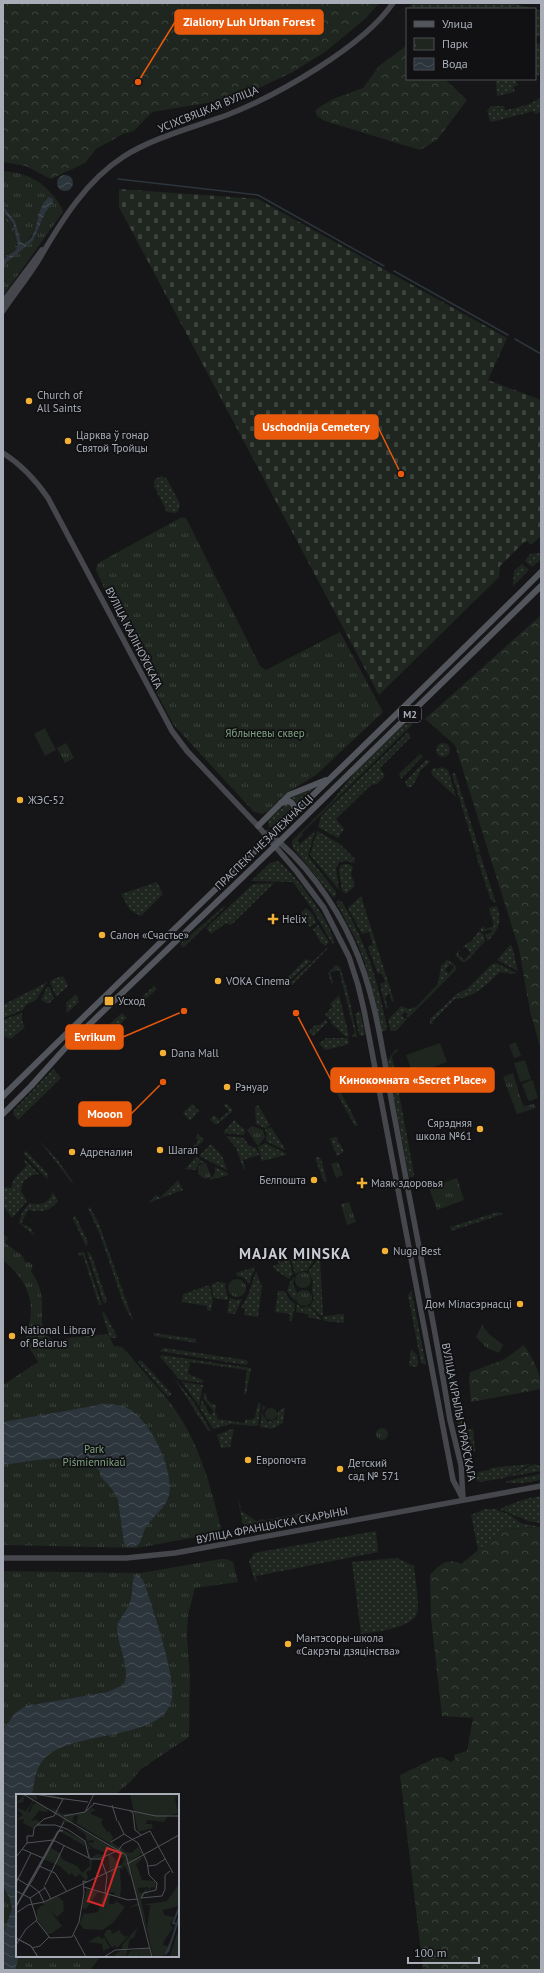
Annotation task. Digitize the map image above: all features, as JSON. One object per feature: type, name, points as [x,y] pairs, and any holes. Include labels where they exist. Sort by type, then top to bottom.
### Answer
[{"type":"main road","name":"УСІХСВЯЦКАЯ ВУЛІЦА","points":[[3,311],[85,190],[117,161],[142,146],[229,114],[278,91],[360,37],[385,15],[393,3]]},
{"type":"main road","name":"УСІХСВЯЦКАЯ ВУЛІЦА","points":[[3,302],[32,261],[45,248]]},
{"type":"main road","name":"ВУЛІЦА КАЛІНОЎСКАГА","points":[[3,453],[26,470],[36,480],[48,498],[172,731],[187,751],[277,845]]},
{"type":"main road","name":"ПРАСПЕКТ НЕЗАЛЕЖНАСЦІ","points":[[3,1096],[292,817],[541,572]]},
{"type":"main road","name":"ПРАСПЕКТ НЕЗАЛЕЖНАСЦІ","points":[[3,1114],[31,1086],[63,1050],[277,845],[541,586]]},
{"type":"main road","points":[[258,826],[279,803],[293,793],[332,777]]},
{"type":"main road","points":[[279,803],[289,801],[293,804],[295,808],[292,817]]},
{"type":"main road","name":"ВУЛІЦА КІРЫЛЫ ТУРАЎСКАГА","points":[[277,845],[324,908],[344,946],[358,985],[453,1480],[463,1499]]},
{"type":"main road","name":"ВУЛІЦА КІРЫЛЫ ТУРАЎСКАГА","points":[[277,845],[312,877],[336,911],[352,942],[367,982],[380,1041],[450,1420],[460,1458],[463,1479],[463,1499]]},
{"type":"main road","name":"ВУЛІЦА ФРАНЦЫСКА СКАРЫНЫ","points":[[3,1558],[126,1558],[175,1554],[463,1499],[541,1486]]},
{"type":"green space","points":[[3,3],[379,3],[366,18],[325,52],[291,73],[237,98],[152,112],[134,131],[123,134],[96,149],[85,163],[51,179],[26,166],[3,162]]},
{"type":"green space","points":[[412,3],[511,3],[531,8],[502,7],[409,8]]},
{"type":"green space","points":[[536,9],[541,11],[541,37],[536,36]]},
{"type":"green space","points":[[536,43],[541,44],[541,71],[538,76],[536,74]]},
{"type":"green space","points":[[406,46],[406,80],[446,80],[467,100],[437,140],[420,150],[325,121],[317,116],[315,111],[318,108],[333,99],[363,88],[379,66]]},
{"type":"green space","points":[[518,80],[516,81],[518,85],[513,87],[515,92],[497,96],[496,81]]},
{"type":"green space","points":[[541,97],[541,112],[535,114],[534,111],[492,122],[490,121],[487,111],[491,106],[504,106],[505,110],[529,104]]},
{"type":"green space","points":[[3,171],[26,176],[39,182],[51,192],[63,212],[3,296],[3,265],[33,241],[45,213],[53,202],[50,198],[45,200],[33,233],[26,243],[22,244],[15,221],[3,206]]},
{"type":"green space","points":[[119,189],[258,199],[507,338],[488,380],[541,400],[541,536],[531,545],[527,541],[524,542],[500,566],[499,577],[379,695],[119,207]]},
{"type":"green space","points":[[3,210],[14,228],[18,239],[18,248],[3,260],[3,257],[15,249],[15,239],[3,214]]},
{"type":"green space","points":[[3,214],[15,239],[15,249],[3,257]]},
{"type":"green space","points":[[162,476],[167,479],[180,504],[178,511],[175,513],[167,512],[154,486],[155,479]]},
{"type":"green space","name":"Яблыневы сквер","points":[[182,517],[186,518],[260,666],[266,670],[340,632],[383,712],[316,775],[285,794],[267,812],[262,814],[254,812],[173,724],[118,619],[96,570],[97,565],[100,562]]},
{"type":"green space","points":[[541,553],[541,559],[532,567],[525,561],[530,554]]},
{"type":"green space","points":[[522,564],[529,570],[513,586],[514,571]]},
{"type":"green space","points":[[541,615],[541,1050],[530,1011],[519,949],[455,745],[425,719]]},
{"type":"green space","points":[[409,723],[413,724],[302,833],[303,835],[297,841],[300,844],[315,831],[308,856],[336,892],[334,898],[293,848],[292,841],[333,800],[358,768],[404,725]]},
{"type":"green space","points":[[45,728],[56,750],[45,756],[34,734]]},
{"type":"green space","points":[[408,732],[410,738],[380,768],[385,776],[377,784],[371,785],[336,819],[344,829],[338,838],[318,827],[321,816]]},
{"type":"green space","points":[[66,743],[74,758],[65,763],[57,748]]},
{"type":"green space","points":[[443,743],[448,745],[450,750],[448,755],[443,757],[438,755],[436,750],[438,745]]},
{"type":"green space","points":[[420,754],[423,756],[401,779],[399,774]]},
{"type":"green space","points":[[427,759],[430,762],[421,770],[412,787],[407,787],[405,783],[406,781]]},
{"type":"green space","points":[[434,767],[436,769],[442,767],[448,770],[456,797],[432,775],[431,771]]},
{"type":"green space","points":[[455,773],[480,852],[476,853],[452,774]]},
{"type":"green space","points":[[314,788],[297,806],[295,801],[289,799]]},
{"type":"green space","points":[[289,803],[292,810],[274,827],[269,827],[268,820]]},
{"type":"green space","points":[[317,831],[340,844],[355,859],[354,863],[347,861],[340,862],[336,868],[339,890],[310,855]]},
{"type":"green space","points":[[480,854],[496,903],[491,900],[476,855]]},
{"type":"green space","points":[[277,861],[292,875],[322,914],[333,938],[333,945],[313,910],[293,882],[251,881],[270,863]]},
{"type":"green space","points":[[349,864],[353,867],[351,874],[355,886],[346,894],[342,891],[339,871],[340,866]]},
{"type":"green space","points":[[157,882],[163,894],[141,916],[130,910],[121,894]]},
{"type":"green space","points":[[274,883],[231,925],[226,923],[211,934],[206,928],[253,884]]},
{"type":"green space","points":[[361,896],[394,1001],[392,1002],[389,993],[385,998],[388,1008],[386,1009],[380,984],[385,982],[382,973],[378,974],[368,947],[373,945],[369,932],[362,934],[348,908]]},
{"type":"green space","points":[[339,900],[343,903],[359,934],[371,964],[384,1011],[387,1029],[385,1031],[381,1032],[365,963],[356,940],[336,902]]},
{"type":"green space","points":[[224,906],[225,907],[183,948],[180,944]]},
{"type":"green space","points":[[497,906],[499,916],[498,925],[488,941],[485,935],[492,932],[491,929],[482,932],[480,929],[484,926],[485,929],[494,926],[489,908]]},
{"type":"green space","points":[[306,908],[313,915],[316,923],[309,927],[301,913]]},
{"type":"green space","points":[[318,925],[329,942],[326,946],[321,943],[313,929]]},
{"type":"green space","points":[[479,931],[484,935],[485,941],[467,961],[462,962],[455,955],[460,949],[458,954],[464,960],[471,953],[465,947],[462,948],[468,942],[470,943]]},
{"type":"green space","points":[[510,945],[512,946],[518,971],[497,960]]},
{"type":"green space","points":[[328,947],[292,985],[288,985]]},
{"type":"green space","points":[[306,959],[311,961],[288,982],[287,978]]},
{"type":"green space","points":[[447,960],[454,964],[452,966],[450,964],[445,970],[449,974],[455,965],[456,970],[408,1018],[406,1016],[408,1014],[405,1012],[401,1016],[407,1019],[396,1031],[391,1031],[388,1020],[401,1006],[408,1009],[416,1007],[438,984],[441,966]]},
{"type":"green space","points":[[496,963],[517,973],[513,974],[500,972],[485,986],[474,993],[455,999],[432,1022],[433,1024],[430,1024],[430,1019],[457,994],[468,988],[492,964]]},
{"type":"green space","points":[[336,965],[340,967],[349,997],[357,1037],[352,1037],[352,1035],[355,1034],[339,970],[330,972],[333,982],[332,984],[328,973]]},
{"type":"green space","points":[[63,976],[68,986],[56,997],[50,982],[53,979]]},
{"type":"green space","points":[[47,982],[36,1000],[26,1005],[23,1010],[3,1018],[3,1005]]},
{"type":"green space","points":[[154,986],[157,989],[137,1007],[133,1003],[138,998],[140,999]]},
{"type":"green space","points":[[47,987],[50,987],[54,999],[48,1004],[41,1000]]},
{"type":"green space","points":[[76,994],[79,1002],[67,1013],[66,1003]]},
{"type":"green space","points":[[339,995],[349,1036],[346,1037],[331,1023],[331,1020],[341,1010],[330,1020],[325,1015],[332,1007],[330,1004]]},
{"type":"green space","points":[[360,1011],[365,1035],[361,1036],[359,1034],[355,1014]]},
{"type":"green space","points":[[22,1013],[22,1021],[25,1027],[11,1039],[3,1036],[3,1020]]},
{"type":"green space","points":[[122,1013],[127,1018],[108,1035],[104,1029]]},
{"type":"green space","points":[[326,1019],[327,1023],[313,1036],[308,1032],[315,1025],[320,1025]]},
{"type":"green space","points":[[326,1038],[348,1038],[349,1044],[326,1050],[319,1044]]},
{"type":"green space","points":[[516,1042],[521,1056],[514,1058],[509,1045]]},
{"type":"green space","points":[[440,1043],[447,1062],[413,1074],[406,1055]]},
{"type":"green space","points":[[396,1049],[398,1050],[392,1056],[414,1174],[413,1177],[409,1177],[387,1061]]},
{"type":"green space","points":[[525,1060],[531,1079],[520,1082],[514,1063]]},
{"type":"green space","points":[[53,1069],[61,1078],[18,1120],[13,1114],[14,1110]]},
{"type":"green space","points":[[513,1073],[522,1103],[524,1106],[534,1104],[536,1108],[517,1114],[503,1077]]},
{"type":"green space","points":[[332,1079],[358,1125],[355,1126],[330,1081]]},
{"type":"green space","points":[[531,1080],[533,1081],[538,1098],[530,1101],[528,1100],[522,1084]]},
{"type":"green space","points":[[226,1103],[232,1109],[232,1112],[216,1125],[210,1120],[214,1115],[219,1120],[229,1111],[224,1105]]},
{"type":"green space","points":[[192,1104],[199,1111],[190,1121],[183,1113]]},
{"type":"green space","points":[[258,1105],[270,1125],[265,1129],[256,1124],[255,1107]]},
{"type":"green space","points":[[234,1120],[245,1130],[244,1135],[223,1133]]},
{"type":"green space","points":[[252,1126],[263,1130],[265,1137],[258,1146],[247,1130]]},
{"type":"green space","points":[[271,1127],[285,1149],[284,1150],[266,1141],[267,1135],[265,1130]]},
{"type":"green space","points":[[198,1134],[204,1140],[189,1154],[186,1154],[181,1148],[183,1146],[190,1149],[198,1142],[196,1137]]},
{"type":"green space","points":[[226,1136],[244,1138],[249,1146],[256,1148],[259,1155],[243,1160],[244,1170],[236,1148]]},
{"type":"green space","points":[[337,1137],[338,1143],[340,1143],[344,1152],[337,1156],[330,1139]]},
{"type":"green space","points":[[39,1140],[57,1159],[73,1182],[72,1183]]},
{"type":"green space","points":[[265,1143],[287,1154],[262,1161],[258,1147]]},
{"type":"green space","points":[[211,1144],[222,1156],[227,1170],[199,1156]]},
{"type":"green space","points":[[26,1151],[48,1174],[47,1179],[23,1153]]},
{"type":"green space","points":[[196,1157],[204,1162],[198,1164],[196,1170],[185,1169]]},
{"type":"green space","points":[[318,1157],[321,1159],[327,1181],[324,1182],[315,1158]]},
{"type":"green space","points":[[25,1160],[39,1174],[29,1177],[24,1181],[21,1191],[27,1201],[12,1218],[3,1206],[3,1187],[11,1188],[14,1179],[27,1165],[24,1161]]},
{"type":"green space","points":[[338,1162],[343,1175],[336,1178],[331,1164]]},
{"type":"green space","points":[[203,1163],[206,1163],[211,1177],[205,1179],[198,1174],[198,1167]]},
{"type":"green space","points":[[215,1167],[228,1173],[228,1175],[209,1180],[215,1174]]},
{"type":"green space","points":[[457,1178],[464,1200],[437,1210],[429,1188]]},
{"type":"green space","points":[[178,1180],[183,1190],[148,1203],[156,1195],[160,1198]]},
{"type":"green space","points":[[53,1192],[58,1201],[55,1205],[44,1210],[28,1210],[21,1224],[31,1228],[34,1235],[19,1223],[22,1213],[29,1203],[40,1204],[46,1202]]},
{"type":"green space","points":[[349,1202],[356,1222],[347,1225],[341,1204]]},
{"type":"green space","points":[[90,1207],[99,1224],[134,1323],[124,1305],[101,1237],[88,1208]]},
{"type":"green space","points":[[498,1212],[503,1214],[451,1231],[450,1227]]},
{"type":"green space","points":[[75,1215],[88,1242],[86,1246],[73,1219]]},
{"type":"green space","name":"Park Piśmiennikaŭ","points":[[3,1234],[8,1238],[5,1243],[23,1256],[25,1262],[29,1262],[33,1266],[31,1271],[41,1294],[42,1321],[45,1333],[56,1341],[69,1338],[108,1334],[114,1346],[122,1347],[129,1354],[173,1406],[193,1441],[204,1469],[221,1528],[218,1533],[137,1548],[3,1545],[3,1385],[38,1362],[25,1341],[31,1317],[29,1296],[20,1278],[3,1260]]},
{"type":"green space","points":[[321,1250],[307,1271],[302,1271],[295,1274],[291,1259]]},
{"type":"green space","points":[[87,1251],[91,1254],[107,1301],[104,1304]]},
{"type":"green space","points":[[84,1252],[102,1305],[99,1305],[83,1255],[79,1256],[78,1253]]},
{"type":"green space","points":[[320,1257],[323,1314],[321,1316],[310,1306],[314,1299],[312,1292],[313,1280],[308,1272]]},
{"type":"green space","points":[[277,1259],[279,1259],[280,1262],[289,1259],[293,1274],[289,1279],[274,1269],[273,1266],[279,1264]]},
{"type":"green space","points":[[255,1267],[249,1284],[244,1278],[237,1276],[236,1273]]},
{"type":"green space","points":[[256,1271],[262,1287],[258,1317],[244,1315],[245,1309],[241,1308],[249,1293]]},
{"type":"green space","points":[[303,1272],[309,1274],[311,1280],[309,1286],[303,1288],[297,1286],[295,1280],[297,1274]]},
{"type":"green space","points":[[294,1277],[293,1284],[297,1293],[295,1301],[287,1291],[290,1282]]},
{"type":"green space","points":[[237,1279],[243,1282],[246,1288],[243,1294],[237,1297],[231,1294],[228,1288],[231,1282]]},
{"type":"green space","points":[[217,1282],[226,1283],[225,1288],[228,1300],[214,1298],[211,1285]]},
{"type":"green space","points":[[209,1285],[213,1299],[211,1311],[207,1310],[207,1306],[182,1302],[183,1294]]},
{"type":"green space","points":[[304,1290],[310,1292],[312,1298],[310,1304],[304,1306],[298,1304],[296,1298],[298,1292]]},
{"type":"green space","points":[[412,1290],[426,1365],[421,1363],[408,1295]]},
{"type":"green space","points":[[278,1291],[284,1291],[290,1300],[295,1304],[292,1321],[289,1321],[290,1314],[275,1312]]},
{"type":"green space","points":[[230,1298],[236,1300],[242,1299],[235,1314],[227,1313]]},
{"type":"green space","points":[[297,1304],[302,1308],[309,1306],[322,1320],[308,1317],[308,1314],[296,1312]]},
{"type":"green space","points":[[104,1312],[117,1336],[116,1338],[110,1338],[102,1313]]},
{"type":"green space","points":[[344,1314],[344,1323],[325,1321],[322,1317],[324,1316]]},
{"type":"green space","points":[[482,1325],[489,1334],[503,1345],[499,1353],[487,1348],[476,1337]]},
{"type":"green space","points":[[154,1333],[196,1339],[196,1343],[154,1336]]},
{"type":"green space","points":[[524,1345],[536,1366],[540,1377],[541,1389],[471,1402],[470,1372],[503,1360]]},
{"type":"green space","points":[[164,1348],[246,1360],[248,1362],[246,1365],[159,1351]]},
{"type":"green space","points":[[411,1349],[417,1355],[418,1365],[416,1367],[409,1366]]},
{"type":"green space","points":[[161,1355],[251,1368],[246,1395],[244,1394],[247,1370],[190,1362],[188,1374],[203,1380],[203,1383],[180,1380],[160,1357]]},
{"type":"green space","points":[[141,1360],[171,1393],[171,1395],[168,1397],[138,1362]]},
{"type":"green space","points":[[449,1365],[452,1368],[454,1380],[452,1383],[448,1383],[445,1366]]},
{"type":"green space","points":[[173,1376],[195,1404],[211,1431],[208,1431]]},
{"type":"green space","points":[[182,1382],[203,1385],[199,1406]]},
{"type":"green space","points":[[204,1393],[207,1394],[206,1398],[210,1403],[216,1405],[215,1414],[217,1415],[217,1419],[245,1423],[245,1419],[252,1420],[255,1417],[258,1403],[261,1403],[258,1425],[231,1424],[213,1429],[200,1408],[202,1400],[210,1415],[214,1412],[203,1398]]},
{"type":"green space","points":[[263,1405],[266,1408],[263,1410],[262,1414],[268,1422],[277,1419],[278,1412],[285,1407],[283,1423],[272,1429],[260,1427]]},
{"type":"green space","points":[[271,1408],[275,1410],[277,1414],[275,1418],[271,1420],[267,1418],[265,1414],[267,1410]]},
{"type":"green space","points":[[462,1421],[466,1447],[463,1448],[456,1426],[458,1422]]},
{"type":"green space","points":[[380,1428],[384,1428],[388,1434],[384,1440],[380,1440],[376,1436],[376,1432]]},
{"type":"green space","points":[[234,1429],[230,1447],[221,1448],[217,1435]]},
{"type":"green space","points":[[473,1429],[475,1451],[470,1451],[466,1430]]},
{"type":"green space","points":[[531,1464],[504,1478],[480,1482],[474,1479],[478,1472],[490,1470],[490,1468]]},
{"type":"green space","points":[[535,1464],[541,1467],[541,1471],[507,1477]]},
{"type":"green space","points":[[541,1474],[541,1480],[522,1483],[506,1483],[507,1481]]},
{"type":"green space","points":[[541,1496],[541,1523],[528,1521],[499,1509],[525,1499]]},
{"type":"green space","points":[[485,1509],[495,1509],[510,1515],[521,1523],[540,1527],[506,1529],[478,1550],[471,1515]]},
{"type":"green space","points":[[240,1510],[258,1522],[260,1519],[266,1520],[307,1512],[310,1516],[249,1527],[243,1524]]},
{"type":"green space","points":[[541,1527],[541,1970],[423,1970],[400,1775],[433,1759],[442,1757],[451,1762],[455,1759],[454,1755],[467,1751],[473,1718],[442,1716],[431,1618],[430,1575],[444,1563],[452,1561],[461,1564],[506,1529]]},
{"type":"green space","points":[[376,1531],[378,1552],[256,1576],[257,1582],[255,1581],[249,1561],[254,1553]]},
{"type":"green space","points":[[397,1558],[414,1566],[418,1597],[417,1613],[414,1618],[401,1626],[361,1634],[352,1562]]},
{"type":"green space","points":[[221,1559],[226,1559],[233,1562],[238,1582],[195,1588],[188,1615],[187,1636],[190,1677],[189,1737],[141,1769],[131,1781],[116,1794],[16,1794],[16,1957],[100,1957],[90,1970],[3,1970],[3,1571],[141,1573]]},
{"type":"water","points":[[65,175],[71,177],[73,183],[71,189],[65,191],[59,189],[57,183],[59,177]]},
{"type":"water","points":[[49,197],[53,199],[53,202],[45,213],[33,241],[3,265],[3,260],[16,250],[18,245],[13,224],[3,210],[3,206],[15,221],[21,242],[24,244],[33,234],[41,208]]},
{"type":"water","points":[[105,1404],[129,1409],[137,1415],[153,1435],[168,1472],[170,1484],[167,1500],[146,1527],[139,1544],[133,1547],[129,1547],[124,1543],[118,1500],[112,1489],[100,1476],[100,1471],[79,1461],[66,1459],[41,1460],[3,1465],[3,1422]]},
{"type":"water","points":[[135,1575],[138,1575],[143,1580],[146,1588],[159,1627],[167,1659],[172,1687],[172,1698],[166,1712],[153,1722],[135,1729],[73,1743],[56,1750],[40,1764],[35,1777],[32,1794],[16,1794],[16,1957],[19,1957],[15,1970],[3,1970],[3,1934],[12,1909],[10,1899],[3,1886],[3,1730],[15,1713],[26,1706],[108,1692],[123,1685],[126,1673],[117,1626],[130,1602]]},
{"type":"waterway","points":[[118,179],[258,195],[384,266]]},
{"type":"waterway","points":[[394,271],[508,335]]},
{"type":"waterway","points":[[515,339],[541,354]]},
{"type":"place","name":"Zialiony Luh Urban Forest","points":[[138,82]]},
{"type":"place","name":"Church of All Saints","points":[[29,401]]},
{"type":"place","name":"Царква ў гонар Святой Тройцы","points":[[68,441]]},
{"type":"place","name":"Uschodnija Cemetery","points":[[401,474]]},
{"type":"place","name":"ЖЭС-52","points":[[20,800]]},
{"type":"place","name":"Helix","points":[[273,919]]},
{"type":"place","name":"Салон «Счастье»","points":[[102,935]]},
{"type":"place","name":"VOKA Cinema","points":[[218,981]]},
{"type":"place","name":"Усход","points":[[109,1001]]},
{"type":"place","name":"Evrikum","points":[[184,1011]]},
{"type":"place","name":"Кинокомната «Secret Place»","points":[[296,1013]]},
{"type":"place","name":"Dana Mall","points":[[163,1053]]},
{"type":"place","name":"Mooon","points":[[163,1082]]},
{"type":"place","name":"Рэнуар","points":[[227,1087]]},
{"type":"place","name":"Сярэдняя школа №61","points":[[480,1129]]},
{"type":"place","name":"Шагал","points":[[160,1150]]},
{"type":"place","name":"Адреналин","points":[[72,1152]]},
{"type":"place","name":"Белпошта","points":[[314,1180]]},
{"type":"place","name":"Маяк здоровья","points":[[362,1183]]},
{"type":"place","name":"Nuga Best","points":[[385,1251]]},
{"type":"place","name":"Дом Міласэрнасці","points":[[520,1304]]},
{"type":"place","name":"National Library of Belarus","points":[[12,1336]]},
{"type":"place","name":"Европочта","points":[[248,1460]]},
{"type":"place","name":"Детский сад № 571","points":[[340,1469]]},
{"type":"place","name":"Мантэсоры-школа «Сакрэты дзяцінства»","points":[[288,1644]]},
{"type":"district","name":"MAJAK MINSKA","points":[[295,1253]]}]
